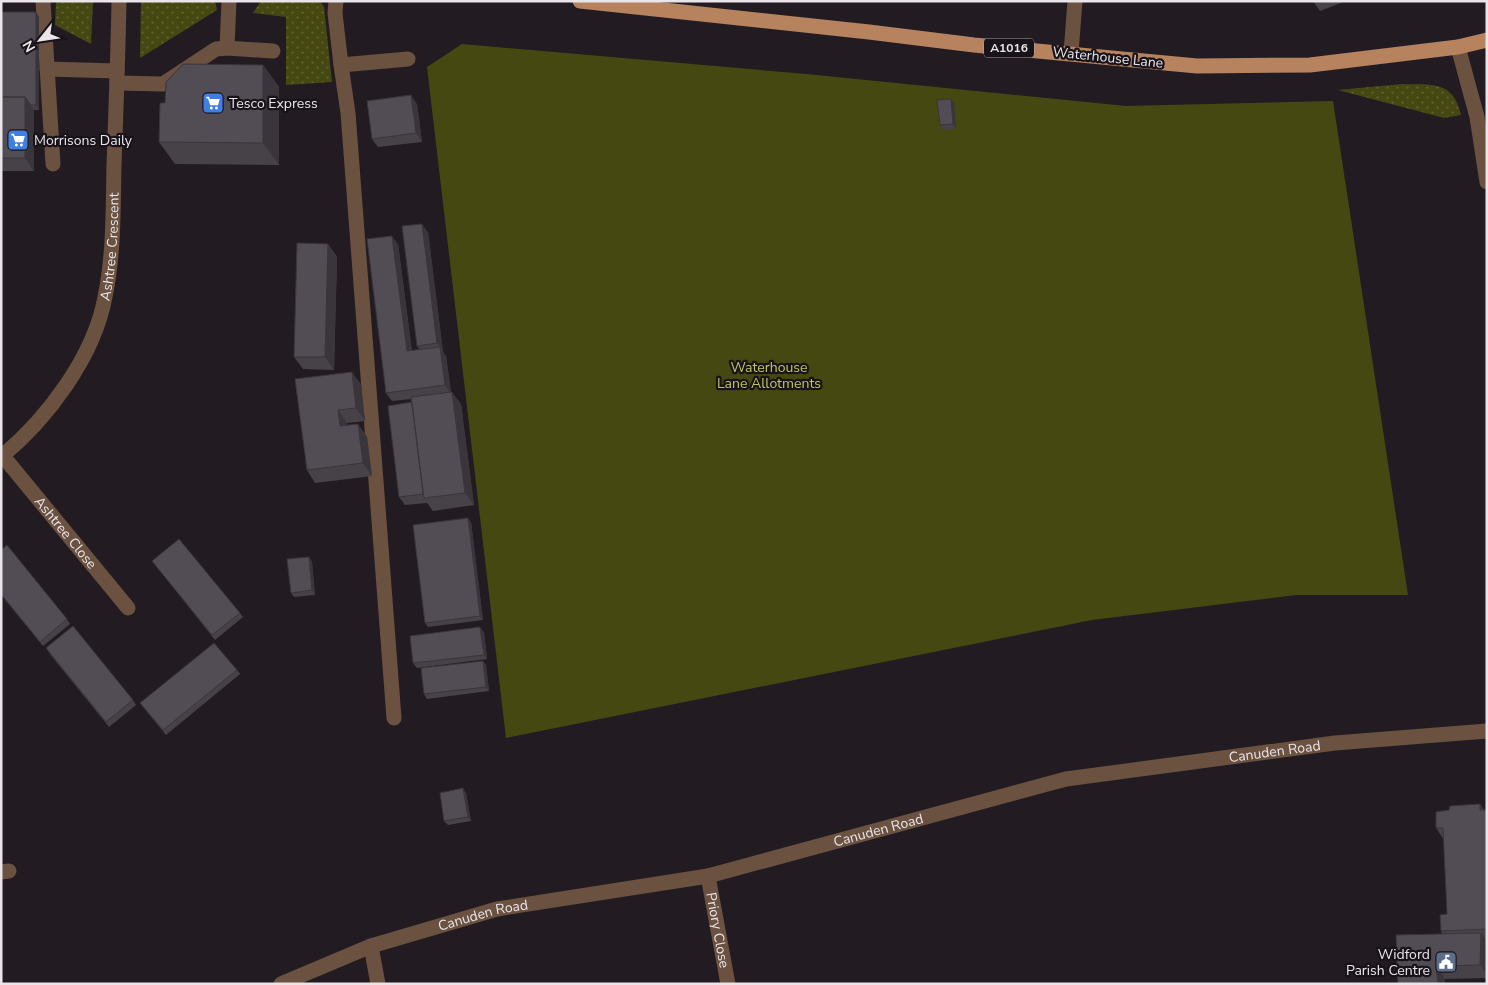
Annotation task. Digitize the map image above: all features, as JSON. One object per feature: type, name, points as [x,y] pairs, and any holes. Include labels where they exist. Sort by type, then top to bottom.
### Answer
[{"type":"main road","name":"Waterhouse Lane","points":[[580,1],[868,32],[974,46],[1071,53],[1197,66],[1310,65],[1458,47],[1487,40]]},
{"type":"street","points":[[43,1],[44,95],[53,164]]},
{"type":"street","name":"Ashtree Crescent","points":[[2,457],[37,422],[62,391],[90,343],[105,298],[112,249],[119,1]]},
{"type":"street","points":[[227,48],[229,1]]},
{"type":"street","points":[[336,1],[335,14],[348,113],[394,718]]},
{"type":"street","points":[[1071,53],[1075,1]]},
{"type":"street","points":[[1458,47],[1482,116],[1487,182]]},
{"type":"street","points":[[44,62],[117,77],[164,84],[216,49],[273,51]]},
{"type":"street","points":[[341,65],[408,59]]},
{"type":"street","name":"Ashtree Close","points":[[2,457],[128,608]]},
{"type":"street","name":"Canuden Road","points":[[282,984],[371,946],[497,909],[708,876],[1066,778],[1335,743],[1487,731]]},
{"type":"street","name":"Priory Close","points":[[708,876],[728,984]]},
{"type":"street","points":[[371,946],[378,984]]},
{"type":"green space","points":[[56,1],[93,1],[91,44],[55,25]]},
{"type":"green space","points":[[141,1],[215,1],[217,10],[140,58]]},
{"type":"green space","points":[[261,1],[320,1],[324,7],[332,82],[286,85],[286,17],[253,13]]},
{"type":"green space","name":"Waterhouse Lane Allotments","points":[[462,44],[806,74],[1126,106],[1333,101],[1408,595],[1296,595],[1092,620],[506,738],[427,67]]},
{"type":"green space","points":[[1402,84],[1432,85],[1447,90],[1453,96],[1461,115],[1444,118],[1338,90]]},
{"type":"building","points":[[1,12],[36,12],[36,105],[31,105],[25,97],[1,97]]},
{"type":"building","points":[[183,64],[263,65],[263,143],[159,142],[160,103],[165,103],[166,82]]},
{"type":"building","points":[[411,95],[416,133],[372,139],[367,101]]},
{"type":"building","points":[[1,97],[25,97],[25,158],[1,158]]},
{"type":"building","points":[[951,99],[953,124],[940,125],[937,100]]},
{"type":"building","points":[[422,224],[437,343],[417,346],[402,226]]},
{"type":"building","points":[[392,236],[407,351],[440,347],[445,385],[386,393],[367,239]]},
{"type":"building","points":[[297,243],[328,244],[325,357],[294,357]]},
{"type":"building","points":[[352,372],[356,408],[338,410],[340,426],[358,424],[363,463],[307,470],[295,379]]},
{"type":"building","points":[[452,392],[465,493],[424,498],[411,397]]},
{"type":"building","points":[[412,402],[423,494],[399,497],[388,406]]},
{"type":"building","points":[[468,518],[480,616],[425,623],[413,525]]},
{"type":"building","points":[[179,539],[240,613],[212,635],[152,561]]},
{"type":"building","points":[[7,545],[67,619],[40,642],[1,594],[1,550]]},
{"type":"building","points":[[309,557],[312,590],[291,593],[287,559]]},
{"type":"building","points":[[73,626],[133,700],[106,722],[46,648]]},
{"type":"building","points":[[480,627],[484,655],[413,663],[410,636]]},
{"type":"building","points":[[214,643],[237,670],[163,730],[140,703]]},
{"type":"building","points":[[483,661],[486,687],[424,694],[421,668]]},
{"type":"building","points":[[463,788],[468,817],[444,821],[440,793]]},
{"type":"building","points":[[1480,804],[1480,810],[1487,810],[1487,929],[1441,931],[1440,915],[1447,914],[1443,828],[1436,828],[1436,812],[1449,810],[1450,806]]},
{"type":"building","name":"Widford Parish Centre","points":[[1481,933],[1480,965],[1436,966],[1438,984],[1398,984],[1396,935]]},
{"type":"place","name":"Tesco Express","points":[[213,103]]},
{"type":"place","name":"Morrisons Daily","points":[[18,140]]},
{"type":"place","name":"Widford Parish Centre","points":[[1446,962]]}]
